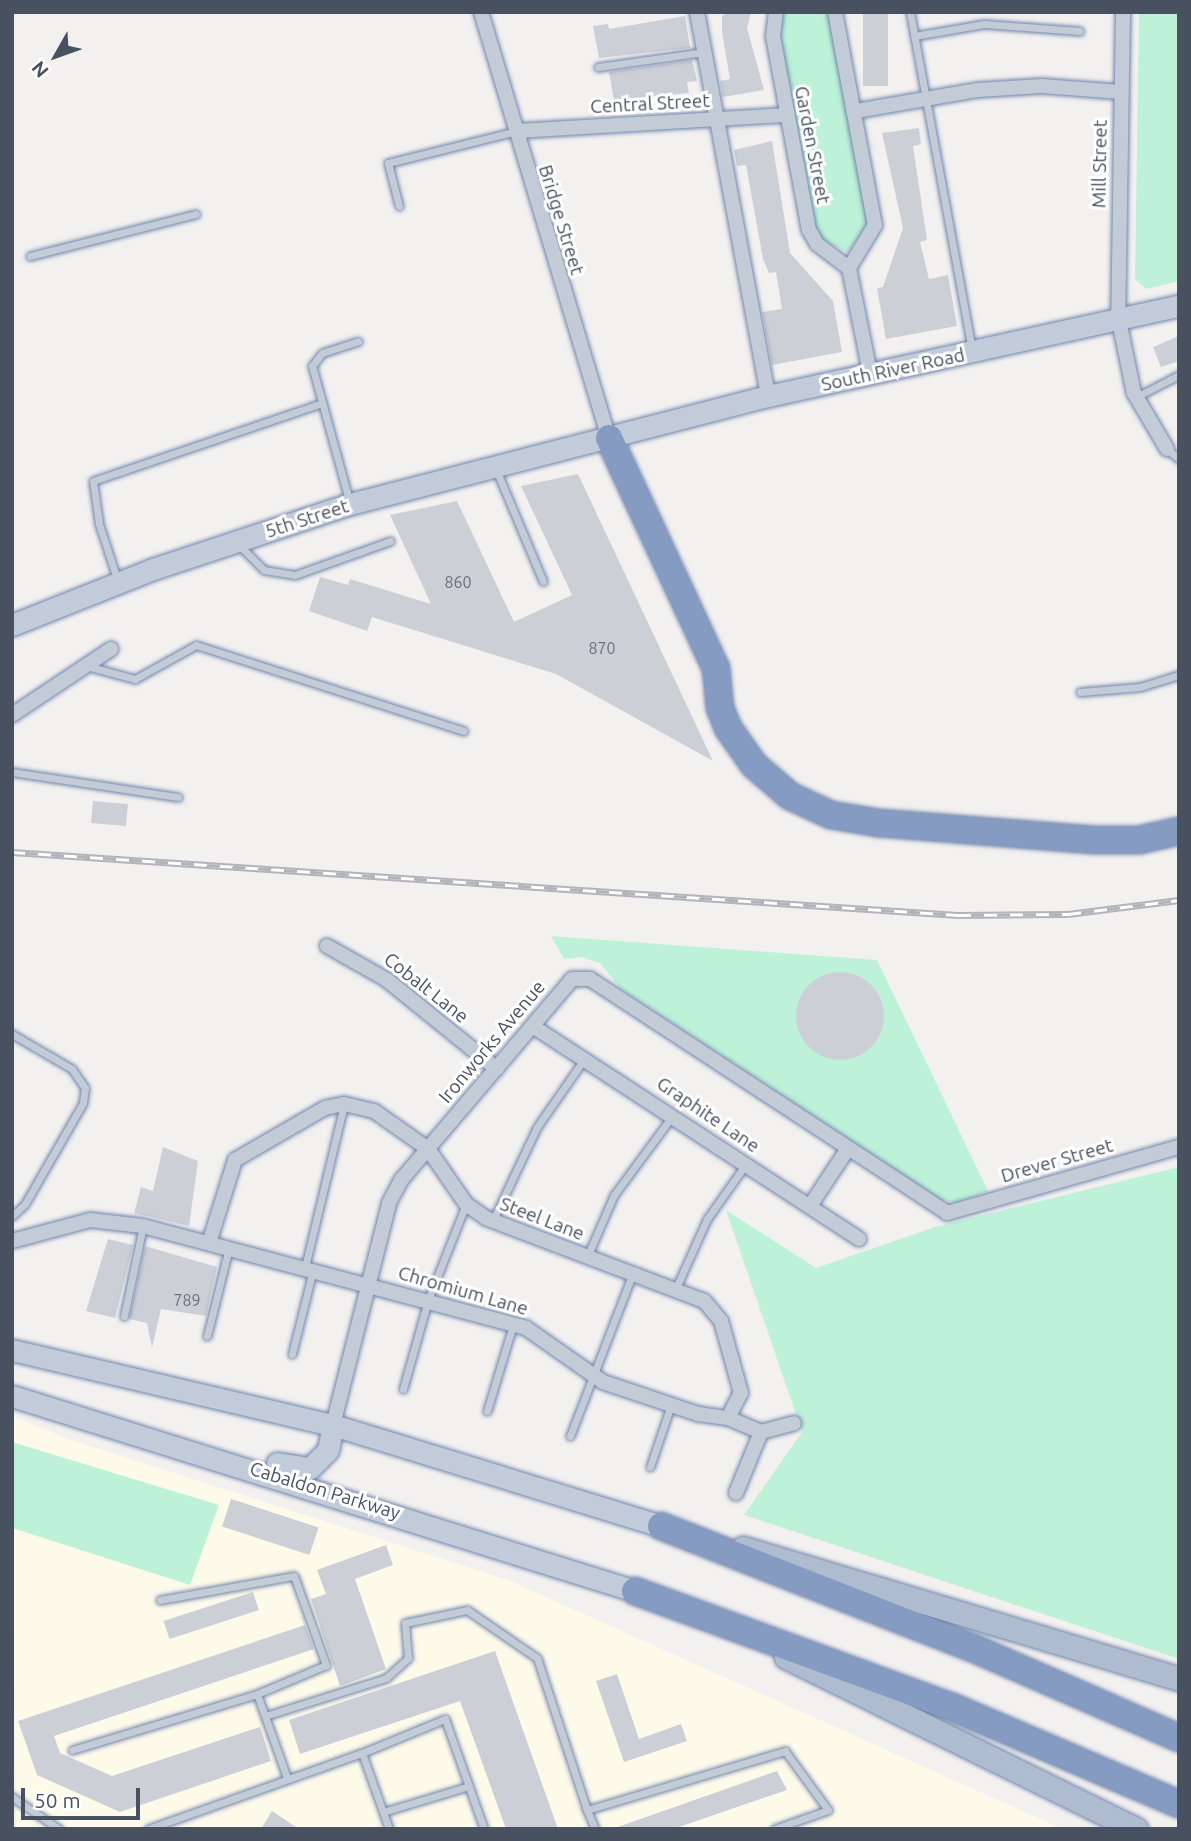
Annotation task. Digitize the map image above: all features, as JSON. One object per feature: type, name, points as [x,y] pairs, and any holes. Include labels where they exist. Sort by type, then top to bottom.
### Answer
[{"type":"highway","points":[[609,438],[716,668],[720,708],[739,745],[790,796],[831,815],[879,823],[1097,840],[1139,840],[1179,831]]},
{"type":"highway","points":[[661,1526],[1109,1707],[1179,1738]]},
{"type":"highway","points":[[635,1591],[937,1701],[1179,1804]]},
{"type":"main road","name":"South River Road","points":[[609,438],[768,396],[973,354],[1118,316],[1179,306]]},
{"type":"main road","name":"5th Street","points":[[12,625],[118,583],[350,504],[609,438]]},
{"type":"main road","points":[[12,1350],[333,1425],[661,1526],[845,1575],[1179,1679]]},
{"type":"main road","name":"Cabaldon Parkway","points":[[12,1396],[635,1591]]},
{"type":"main road","points":[[184,1448],[219,1446],[293,1468],[310,1468],[328,1450],[333,1425]]},
{"type":"main road","points":[[635,1591],[891,1706],[1136,1829]]},
{"type":"street","name":"Bridge Street","points":[[481,12],[609,438]]},
{"type":"street","points":[[697,12],[768,396]]},
{"type":"street","name":"Garden Street","points":[[776,12],[773,36],[785,116],[812,238],[849,268]]},
{"type":"street","points":[[835,12],[856,111],[874,225],[849,268],[870,373]]},
{"type":"street","name":"Mill Street","points":[[1123,12],[1118,316],[1136,397],[1173,454]]},
{"type":"street","points":[[856,111],[925,97],[1042,86],[1121,92]]},
{"type":"street","name":"Central Street","points":[[516,131],[785,116]]},
{"type":"street","points":[[12,715],[111,649]]},
{"type":"street","name":"Cobalt Lane","points":[[327,946],[387,980],[497,1069]]},
{"type":"street","name":"Ironworks Avenue","points":[[333,1425],[389,1203],[428,1149],[534,1027],[567,982],[590,979],[847,1150],[947,1213]]},
{"type":"street","name":"Graphite Lane","points":[[534,1027],[586,1057],[859,1239]]},
{"type":"street","points":[[209,1243],[234,1160],[301,1118],[344,1104]]},
{"type":"street","name":"Steel Lane","points":[[344,1104],[374,1111],[428,1149],[466,1204],[493,1221],[632,1275],[677,1288],[705,1301],[721,1321],[741,1393],[728,1418]]},
{"type":"street","name":"Drever Street","points":[[947,1213],[1179,1147]]},
{"type":"street","points":[[810,1206],[847,1150]]},
{"type":"street","name":"Chromium Lane","points":[[12,1241],[90,1220],[143,1226],[309,1268],[513,1325],[551,1343],[594,1376],[671,1405],[728,1418],[761,1432]]},
{"type":"street","points":[[736,1493],[761,1432],[794,1423]]},
{"type":"lane","points":[[910,12],[973,354]]},
{"type":"lane","points":[[914,36],[984,24],[1080,30]]},
{"type":"lane","points":[[598,67],[704,52]]},
{"type":"lane","points":[[399,206],[388,163],[516,131]]},
{"type":"lane","points":[[30,256],[196,214]]},
{"type":"lane","points":[[350,504],[321,403],[314,358],[358,341]]},
{"type":"lane","points":[[1136,397],[1179,375]]},
{"type":"lane","points":[[118,583],[99,524],[93,481],[321,403]]},
{"type":"lane","points":[[495,467],[543,581]]},
{"type":"lane","points":[[235,542],[264,570],[295,575],[390,541]]},
{"type":"lane","points":[[86,666],[135,679],[196,645],[464,730]]},
{"type":"lane","points":[[1080,692],[1140,687],[1179,675]]},
{"type":"lane","points":[[12,772],[178,797]]},
{"type":"lane","points":[[12,1034],[72,1069],[85,1088],[76,1114],[25,1204],[12,1216]]},
{"type":"lane","points":[[493,1221],[537,1127],[586,1057]]},
{"type":"lane","points":[[292,1354],[344,1104]]},
{"type":"lane","points":[[587,1257],[614,1195],[673,1115]]},
{"type":"lane","points":[[677,1288],[707,1219],[746,1164]]},
{"type":"lane","points":[[403,1389],[428,1300],[466,1204]]},
{"type":"lane","points":[[124,1316],[143,1226]]},
{"type":"lane","points":[[207,1336],[229,1248]]},
{"type":"lane","points":[[570,1436],[632,1275]]},
{"type":"lane","points":[[487,1411],[513,1325]]},
{"type":"lane","points":[[650,1467],[671,1405]]},
{"type":"lane","points":[[72,1750],[257,1693],[326,1665],[294,1576],[160,1600]]},
{"type":"lane","points":[[265,1716],[386,1678],[408,1657],[405,1623],[467,1610],[537,1658],[595,1829]]},
{"type":"lane","points":[[257,1693],[287,1779]]},
{"type":"lane","points":[[148,1829],[362,1753],[445,1719],[484,1829]]},
{"type":"lane","points":[[587,1810],[785,1751],[828,1810],[774,1829]]},
{"type":"lane","points":[[362,1753],[389,1829]]},
{"type":"lane","points":[[383,1812],[468,1786]]},
{"type":"lane","points":[[12,1797],[59,1829]]},
{"type":"shaded area","points":[[12,1416],[71,1440],[508,1580],[1058,1827],[16,1829]]},
{"type":"green space","points":[[784,12],[829,12],[871,223],[847,252],[818,238],[779,37]]},
{"type":"green space","points":[[1139,12],[1179,12],[1179,281],[1146,289],[1135,279]]},
{"type":"green space","points":[[551,936],[877,960],[988,1191],[956,1203],[940,1199],[621,989],[600,963],[581,957],[564,959]]},
{"type":"green space","points":[[1179,1167],[1179,1659],[744,1515],[802,1432],[726,1210],[816,1268],[935,1227]]},
{"type":"green space","points":[[12,1442],[219,1505],[190,1585],[12,1528]]},
{"type":"building","points":[[728,12],[751,12],[747,28],[764,90],[723,97],[720,81],[730,79],[722,32],[722,16]]},
{"type":"building","points":[[863,12],[888,12],[888,86],[863,86]]},
{"type":"building","points":[[685,16],[690,48],[599,58],[593,26],[608,24],[609,29]]},
{"type":"building","points":[[692,60],[697,81],[687,82],[689,93],[614,100],[609,72]]},
{"type":"building","points":[[919,128],[921,144],[913,146],[927,240],[920,242],[929,279],[948,275],[957,326],[886,339],[877,288],[883,287],[903,228],[882,133]]},
{"type":"building","points":[[772,141],[790,253],[833,301],[842,352],[772,365],[762,312],[782,309],[776,272],[769,273],[763,259],[746,165],[737,166],[734,150]]},
{"type":"building","points":[[1179,336],[1179,361],[1161,367],[1153,347]]},
{"type":"building","points":[[578,474],[713,761],[556,674],[372,617],[367,631],[309,611],[320,577],[348,585],[350,579],[431,604],[390,515],[457,501],[514,622],[572,595],[521,486]]},
{"type":"building","points":[[93,801],[128,804],[126,826],[91,823]]},
{"type":"building","points":[[840,972],[857,976],[871,985],[880,999],[884,1016],[880,1033],[871,1047],[857,1056],[840,1060],[823,1056],[809,1047],[800,1033],[796,1016],[800,999],[809,985],[823,976]]},
{"type":"building","points":[[163,1147],[198,1161],[189,1226],[134,1213],[141,1187],[153,1191]]},
{"type":"building","points":[[108,1239],[133,1245],[115,1318],[86,1311]]},
{"type":"building","points":[[145,1246],[217,1267],[206,1316],[161,1309],[152,1348],[147,1323],[129,1319]]},
{"type":"building","points":[[231,1499],[318,1527],[310,1555],[222,1527]]},
{"type":"building","points":[[386,1545],[393,1565],[355,1579],[386,1669],[340,1686],[311,1599],[326,1594],[317,1570]]},
{"type":"building","points":[[253,1592],[259,1610],[169,1639],[164,1621]]},
{"type":"building","points":[[305,1625],[314,1649],[54,1736],[60,1753],[112,1776],[260,1727],[271,1761],[120,1812],[37,1775],[18,1721]]},
{"type":"building","points":[[495,1651],[558,1829],[506,1829],[460,1701],[300,1754],[289,1720]]},
{"type":"building","points":[[617,1674],[639,1739],[681,1724],[687,1741],[624,1762],[596,1681]]},
{"type":"building","points":[[777,1771],[787,1790],[673,1829],[612,1829]]},
{"type":"building","points":[[272,1811],[299,1829],[261,1829]]},
{"type":"railway","points":[[12,852],[958,915],[1068,914],[1179,900]]}]
